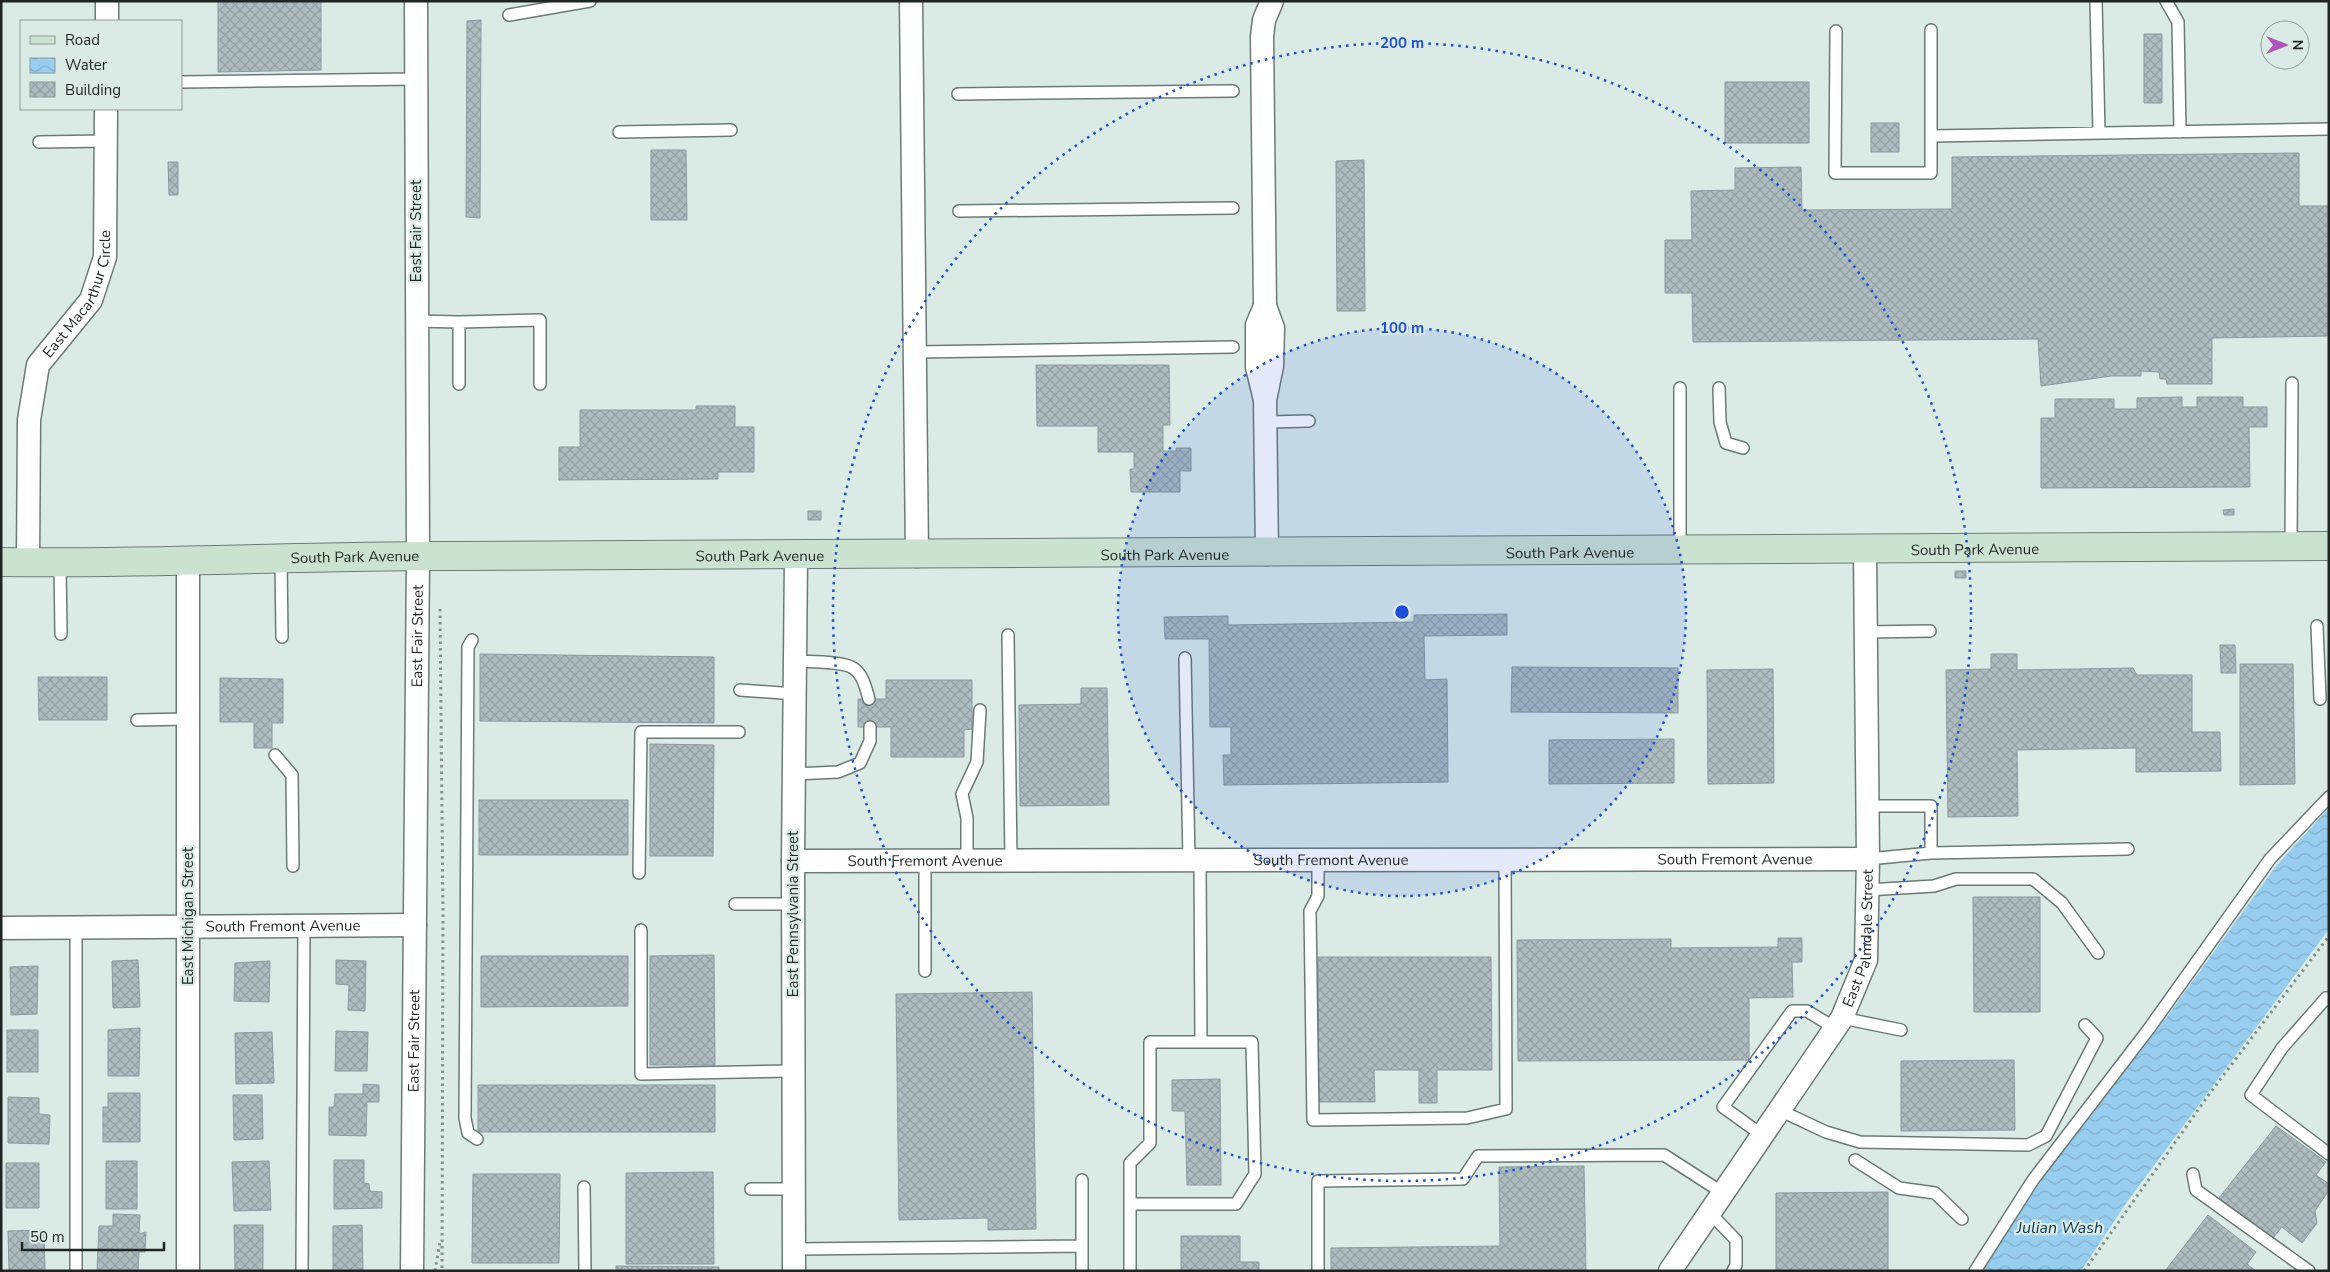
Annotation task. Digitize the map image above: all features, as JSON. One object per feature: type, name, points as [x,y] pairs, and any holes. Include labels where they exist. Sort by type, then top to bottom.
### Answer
[{"type":"main road","name":"South Park Avenue","points":[[1,562],[188,561],[418,556],[796,557],[1865,551],[2329,546]]},
{"type":"street","points":[[106,20],[107,1]]},
{"type":"street","name":"East Fair Street","points":[[412,1271],[418,556],[416,1]]},
{"type":"street","points":[[911,1],[917,556]]},
{"type":"street","points":[[1267,554],[1265,400],[1272,366],[1273,328],[1265,306],[1262,37],[1264,20],[1272,1]]},
{"type":"street","name":"East Macarthur Circle","points":[[28,562],[29,420],[38,365],[91,300],[105,257],[106,110]]},
{"type":"street","name":"East Palmdale Street","points":[[1670,1271],[1839,1023],[1866,960],[1868,806],[1865,551]]},
{"type":"street","name":"East Pennsylvania Street","points":[[794,1260],[793,862],[796,557]]},
{"type":"street","name":"East Michigan Street","points":[[188,561],[188,1271]]},
{"type":"street","name":"South Fremont Avenue","points":[[793,862],[1868,858]]},
{"type":"street","name":"South Fremont Avenue","points":[[1,928],[415,925]]},
{"type":"lane","points":[[509,15],[590,1]]},
{"type":"lane","points":[[2096,1],[2099,133]]},
{"type":"lane","points":[[2166,1],[2178,22],[2180,132]]},
{"type":"lane","points":[[1836,30],[1835,173],[1931,173],[1931,30]]},
{"type":"lane","points":[[182,82],[415,79]]},
{"type":"lane","points":[[958,94],[1233,91]]},
{"type":"lane","points":[[1931,136],[2329,129]]},
{"type":"lane","points":[[619,132],[731,130]]},
{"type":"lane","points":[[39,142],[106,141]]},
{"type":"lane","points":[[959,211],[1233,208]]},
{"type":"lane","points":[[416,321],[540,320],[540,384]]},
{"type":"lane","points":[[459,322],[459,384]]},
{"type":"lane","points":[[915,352],[1233,347]]},
{"type":"lane","points":[[2291,546],[2292,383]]},
{"type":"lane","points":[[1680,388],[1680,552]]},
{"type":"lane","points":[[1719,388],[1720,422],[1726,443],[1743,448]]},
{"type":"lane","points":[[1265,422],[1309,421]]},
{"type":"lane","points":[[282,559],[282,637]]},
{"type":"lane","points":[[60,562],[61,634]]},
{"type":"lane","points":[[2317,626],[2320,699]]},
{"type":"lane","points":[[1866,632],[1930,631]]},
{"type":"lane","points":[[1008,635],[1011,861]]},
{"type":"lane","points":[[472,640],[468,647],[465,1118],[468,1132],[477,1139]]},
{"type":"lane","points":[[1185,658],[1201,1042]]},
{"type":"lane","points":[[795,661],[838,664],[853,668],[864,682],[869,699]]},
{"type":"lane","points":[[740,690],[795,694]]},
{"type":"lane","points":[[967,861],[967,818],[962,794],[977,762],[980,710]]},
{"type":"lane","points":[[137,720],[188,718]]},
{"type":"lane","points":[[794,774],[838,772],[860,762],[870,740],[870,727]]},
{"type":"lane","points":[[639,873],[642,732],[739,732]]},
{"type":"lane","points":[[276,755],[292,775],[293,866]]},
{"type":"lane","points":[[1975,1271],[2033,1180],[2148,1030],[2270,859],[2329,797]]},
{"type":"lane","points":[[1868,806],[1931,806],[1931,853]]},
{"type":"lane","points":[[1868,858],[1931,853],[2128,849]]},
{"type":"lane","points":[[1318,860],[1318,896],[1310,911],[1313,1120],[1467,1118],[1506,1109],[1505,860]]},
{"type":"lane","points":[[925,861],[925,971]]},
{"type":"lane","points":[[1868,890],[1934,886],[1956,879],[2033,879],[2062,903],[2098,953]]},
{"type":"lane","points":[[735,904],[793,904]]},
{"type":"lane","points":[[302,1271],[304,926]]},
{"type":"lane","points":[[76,927],[76,1271]]},
{"type":"lane","points":[[642,930],[640,1074],[793,1071]]},
{"type":"lane","points":[[2329,1000],[2326,998],[2282,1048],[2251,1095],[2329,1154]]},
{"type":"lane","points":[[1762,1135],[1723,1107],[1792,1011],[1807,1010],[1839,1023],[1901,1030]]},
{"type":"lane","points":[[1780,1110],[1826,1132],[1860,1142],[2028,1145],[2046,1136],[2097,1038],[2085,1025]]},
{"type":"lane","points":[[1130,1204],[1236,1204],[1255,1174],[1252,1042],[1150,1042],[1150,1143],[1130,1163],[1130,1204],[1130,1271]]},
{"type":"lane","points":[[1318,1271],[1318,1181],[1463,1179],[1478,1156],[1664,1155],[1723,1193]]},
{"type":"lane","points":[[1855,1160],[1899,1188],[1935,1193],[1962,1219]]},
{"type":"lane","points":[[2193,1174],[2196,1190],[2309,1271]]},
{"type":"lane","points":[[1082,1180],[1082,1271]]},
{"type":"lane","points":[[584,1187],[585,1271]]},
{"type":"lane","points":[[750,1189],[793,1189]]},
{"type":"lane","points":[[1710,1213],[1736,1240],[1736,1265],[1732,1271]]},
{"type":"lane","points":[[794,1260],[1082,1246]]},
{"type":"path","points":[[440,600],[444,914],[442,1271]]},
{"type":"path","points":[[2084,1271],[2210,1093],[2329,936]]},
{"type":"path","points":[[435,1271],[442,1234]]},
{"type":"water","name":"Julian Wash","points":[[2329,808],[2329,929],[2127,1202],[2081,1271],[1982,1271],[2006,1230],[2110,1085],[2166,1018],[2276,866]]},
{"type":"building","points":[[218,1],[321,1],[321,70],[218,72]]},
{"type":"building","points":[[481,20],[480,218],[466,217],[467,21]]},
{"type":"building","points":[[2144,34],[2162,34],[2162,103],[2144,103]]},
{"type":"building","points":[[1725,82],[1809,82],[1809,143],[1725,143]]},
{"type":"building","points":[[1871,123],[1899,123],[1899,152],[1871,152]]},
{"type":"building","points":[[651,150],[686,150],[687,220],[651,220]]},
{"type":"building","points":[[2299,153],[2299,206],[2329,206],[2329,336],[2212,338],[2212,384],[2167,384],[2166,379],[2160,379],[2159,372],[2141,371],[2141,376],[2111,376],[2041,386],[2038,339],[1693,342],[1692,293],[1665,293],[1665,240],[1692,240],[1691,191],[1735,190],[1735,168],[1801,167],[1802,210],[1952,209],[1952,157]]},
{"type":"building","points":[[1364,160],[1365,311],[1337,311],[1336,161]]},
{"type":"building","points":[[168,162],[178,162],[178,195],[169,195]]},
{"type":"building","points":[[1036,365],[1169,365],[1170,425],[1163,425],[1163,451],[1176,451],[1176,448],[1191,448],[1191,471],[1180,471],[1180,492],[1131,492],[1130,469],[1134,469],[1134,452],[1098,452],[1098,426],[1037,426]]},
{"type":"building","points":[[2182,397],[2182,407],[2197,407],[2197,397],[2243,397],[2243,407],[2267,407],[2267,427],[2249,427],[2250,487],[2041,488],[2041,418],[2055,418],[2055,399],[2114,399],[2114,409],[2137,409],[2137,398]]},
{"type":"building","points":[[696,406],[735,406],[735,427],[754,427],[754,472],[718,472],[718,479],[559,480],[559,447],[580,447],[580,410],[696,410]]},
{"type":"building","points":[[2234,509],[2234,515],[2224,515],[2223,510]]},
{"type":"building","points":[[808,511],[821,511],[821,520],[808,520]]},
{"type":"building","points":[[1955,571],[1966,571],[1966,578],[1955,578]]},
{"type":"building","points":[[1507,614],[1507,635],[1424,636],[1425,680],[1447,679],[1448,782],[1224,785],[1223,755],[1231,755],[1231,727],[1210,727],[1209,639],[1165,639],[1164,617],[1228,616],[1228,625],[1414,622],[1414,615]]},
{"type":"building","points":[[2220,645],[2235,645],[2236,673],[2221,673]]},
{"type":"building","points":[[480,654],[714,657],[714,723],[480,721]]},
{"type":"building","points":[[1991,654],[2017,654],[2017,670],[2133,668],[2137,675],[2192,675],[2192,732],[2220,732],[2221,771],[2136,772],[2136,748],[2017,750],[2018,816],[1948,817],[1946,670],[1991,669]]},
{"type":"building","points":[[2240,664],[2293,664],[2295,784],[2240,785]]},
{"type":"building","points":[[1512,667],[1678,668],[1678,713],[1511,712]]},
{"type":"building","points":[[1773,669],[1774,783],[1708,784],[1707,670]]},
{"type":"building","points":[[38,677],[107,677],[107,720],[39,720]]},
{"type":"building","points":[[220,678],[283,679],[283,723],[272,723],[272,748],[254,748],[254,722],[220,722]]},
{"type":"building","points":[[886,680],[972,680],[972,729],[964,730],[964,757],[891,757],[891,727],[858,727],[858,699],[886,699]]},
{"type":"building","points":[[1081,688],[1107,688],[1109,805],[1020,806],[1019,705],[1081,704]]},
{"type":"building","points":[[1674,739],[1674,783],[1549,784],[1549,740]]},
{"type":"building","points":[[650,744],[714,745],[713,856],[650,856]]},
{"type":"building","points":[[479,800],[628,800],[628,855],[479,855]]},
{"type":"building","points":[[1973,897],[2040,897],[2040,1012],[1974,1012]]},
{"type":"building","points":[[1778,938],[1802,938],[1802,962],[1792,962],[1793,997],[1749,998],[1749,1060],[1518,1061],[1517,940],[1671,939],[1671,948],[1778,947]]},
{"type":"building","points":[[714,955],[715,1065],[650,1065],[650,956]]},
{"type":"building","points":[[481,956],[628,956],[628,1006],[481,1007]]},
{"type":"building","points":[[1318,957],[1491,957],[1492,1070],[1437,1070],[1437,1103],[1419,1103],[1419,1070],[1374,1070],[1375,1102],[1319,1102]]},
{"type":"building","points":[[138,960],[140,1007],[113,1008],[112,961]]},
{"type":"building","points":[[336,960],[366,961],[365,1011],[348,1010],[349,985],[336,984]]},
{"type":"building","points":[[270,961],[269,1002],[234,1001],[235,963]]},
{"type":"building","points":[[38,966],[37,1014],[11,1015],[10,967]]},
{"type":"building","points":[[1032,992],[1036,1229],[988,1230],[988,1218],[899,1220],[896,994]]},
{"type":"building","points":[[140,1028],[139,1076],[108,1076],[108,1030]]},
{"type":"building","points":[[7,1030],[38,1030],[38,1072],[7,1072]]},
{"type":"building","points":[[336,1031],[368,1032],[367,1071],[335,1071]]},
{"type":"building","points":[[272,1032],[274,1083],[236,1084],[235,1033]]},
{"type":"building","points":[[2014,1060],[2015,1130],[1901,1131],[1901,1061]]},
{"type":"building","points":[[1220,1079],[1221,1185],[1187,1185],[1185,1111],[1172,1111],[1172,1080]]},
{"type":"building","points":[[363,1084],[379,1085],[379,1102],[367,1102],[366,1136],[329,1135],[329,1107],[334,1107],[335,1094],[363,1094]]},
{"type":"building","points":[[478,1085],[715,1085],[715,1132],[478,1132]]},
{"type":"building","points":[[108,1093],[140,1093],[140,1142],[103,1142],[103,1107],[108,1107]]},
{"type":"building","points":[[233,1095],[262,1095],[263,1139],[234,1140]]},
{"type":"building","points":[[8,1097],[39,1098],[39,1114],[50,1115],[49,1144],[8,1143]]},
{"type":"building","points":[[2276,1126],[2326,1162],[2316,1175],[2329,1184],[2329,1190],[2315,1211],[2317,1223],[2302,1243],[2282,1227],[2273,1238],[2219,1198]]},
{"type":"building","points":[[334,1160],[364,1160],[364,1183],[369,1184],[370,1191],[382,1192],[382,1208],[334,1209]]},
{"type":"building","points":[[106,1161],[137,1161],[137,1209],[106,1209]]},
{"type":"building","points":[[269,1161],[271,1210],[234,1211],[232,1162]]},
{"type":"building","points":[[6,1163],[39,1163],[39,1208],[6,1208]]},
{"type":"building","points":[[1584,1166],[1586,1271],[1331,1271],[1331,1248],[1500,1246],[1499,1167]]},
{"type":"building","points":[[713,1172],[714,1264],[626,1264],[626,1173]]},
{"type":"building","points":[[473,1174],[560,1174],[559,1263],[472,1263]]},
{"type":"building","points":[[1888,1192],[1888,1271],[1776,1271],[1776,1193]]},
{"type":"building","points":[[113,1214],[140,1215],[139,1234],[146,1232],[145,1252],[139,1252],[138,1271],[97,1271],[99,1226],[113,1226]]},
{"type":"building","points":[[2208,1215],[2256,1252],[2247,1264],[2256,1271],[2165,1271]]},
{"type":"building","points":[[234,1225],[263,1225],[263,1271],[235,1271]]},
{"type":"building","points":[[362,1225],[363,1270],[333,1271],[333,1226]]},
{"type":"building","points":[[44,1230],[45,1271],[9,1271],[8,1231]]},
{"type":"building","points":[[1181,1236],[1240,1236],[1240,1262],[1259,1262],[1259,1271],[1181,1271]]},
{"type":"building","points":[[616,1266],[719,1267],[719,1271],[616,1271]]}]
